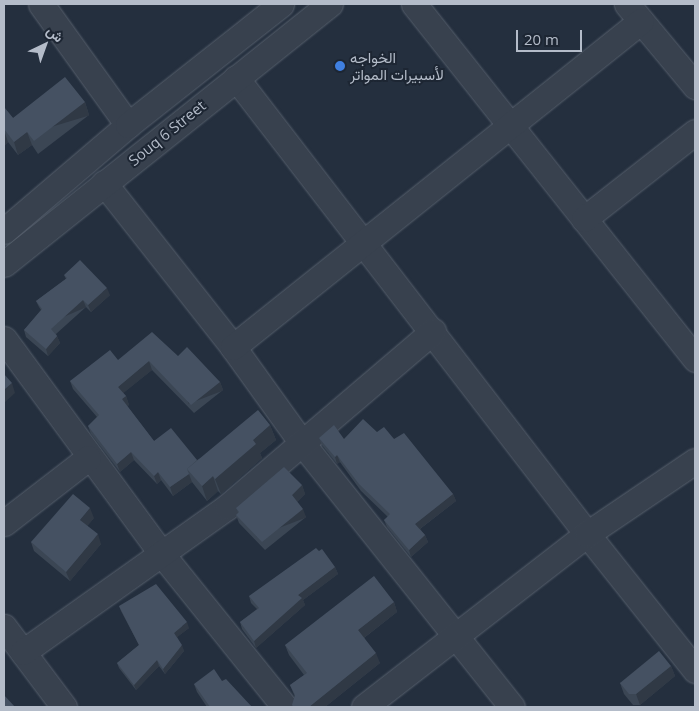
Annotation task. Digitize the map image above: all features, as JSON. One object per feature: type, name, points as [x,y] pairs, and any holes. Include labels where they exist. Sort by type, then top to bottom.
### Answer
[{"type":"street","points":[[41,4],[128,126]]},
{"type":"street","name":"Souq 6 Street","points":[[4,264],[330,4]]},
{"type":"street","points":[[414,4],[695,359]]},
{"type":"street","name":"Souq 6 Street","points":[[4,231],[265,8]]},
{"type":"street","points":[[233,347],[510,126],[634,12],[695,86]]},
{"type":"street","points":[[236,78],[433,331],[587,534],[695,670]]},
{"type":"street","points":[[584,219],[695,132]]},
{"type":"street","points":[[104,183],[233,347],[302,443],[458,636],[512,707]]},
{"type":"street","points":[[23,652],[227,507],[433,331]]},
{"type":"street","points":[[4,339],[88,458],[284,707]]},
{"type":"street","points":[[4,523],[88,458]]},
{"type":"street","points":[[364,707],[458,636],[587,534],[695,461]]},
{"type":"street","points":[[4,628],[64,707]]},
{"type":"building","points":[[65,77],[85,102],[34,141],[27,132],[14,142],[4,129],[4,107],[13,118]]},
{"type":"building","points":[[80,260],[107,288],[88,305],[83,300],[51,329],[57,336],[46,349],[24,330],[42,309],[36,301],[67,278],[64,275]]},
{"type":"building","points":[[152,332],[178,356],[187,347],[220,382],[191,405],[149,361],[118,387],[126,396],[122,399],[154,441],[171,428],[197,460],[187,469],[189,474],[170,487],[158,472],[154,476],[131,452],[117,464],[88,426],[99,415],[70,381],[110,350],[118,360]]},
{"type":"building","points":[[4,374],[12,383],[4,390]]},
{"type":"building","points":[[258,410],[270,425],[253,440],[256,444],[215,479],[213,476],[202,486],[187,469]]},
{"type":"building","points":[[363,419],[377,432],[384,427],[394,439],[404,433],[453,494],[415,524],[425,535],[409,550],[384,520],[390,514],[359,484],[337,455],[335,457],[319,438],[334,425],[344,439]]},
{"type":"building","points":[[284,467],[302,485],[292,495],[303,509],[262,542],[236,515],[239,512],[236,508]]},
{"type":"building","points":[[73,494],[90,508],[80,520],[98,534],[66,572],[31,542]]},
{"type":"building","points":[[316,548],[319,551],[322,549],[335,567],[298,595],[302,598],[254,641],[240,622],[259,608],[249,596]]},
{"type":"building","points":[[374,576],[394,602],[358,630],[376,653],[309,707],[294,707],[292,705],[295,695],[290,685],[307,673],[285,645]]},
{"type":"building","points":[[156,584],[187,622],[174,633],[182,645],[163,669],[157,660],[134,685],[117,663],[139,645],[119,606]]},
{"type":"building","points":[[659,651],[671,666],[636,694],[629,694],[620,683]]},
{"type":"building","points":[[214,669],[222,681],[226,679],[252,707],[210,707],[194,684]]},
{"type":"building","points":[[4,695],[15,707],[4,707]]},
{"type":"place","name":"الخواجه لأسبيرات المواتر","points":[[340,66]]}]
